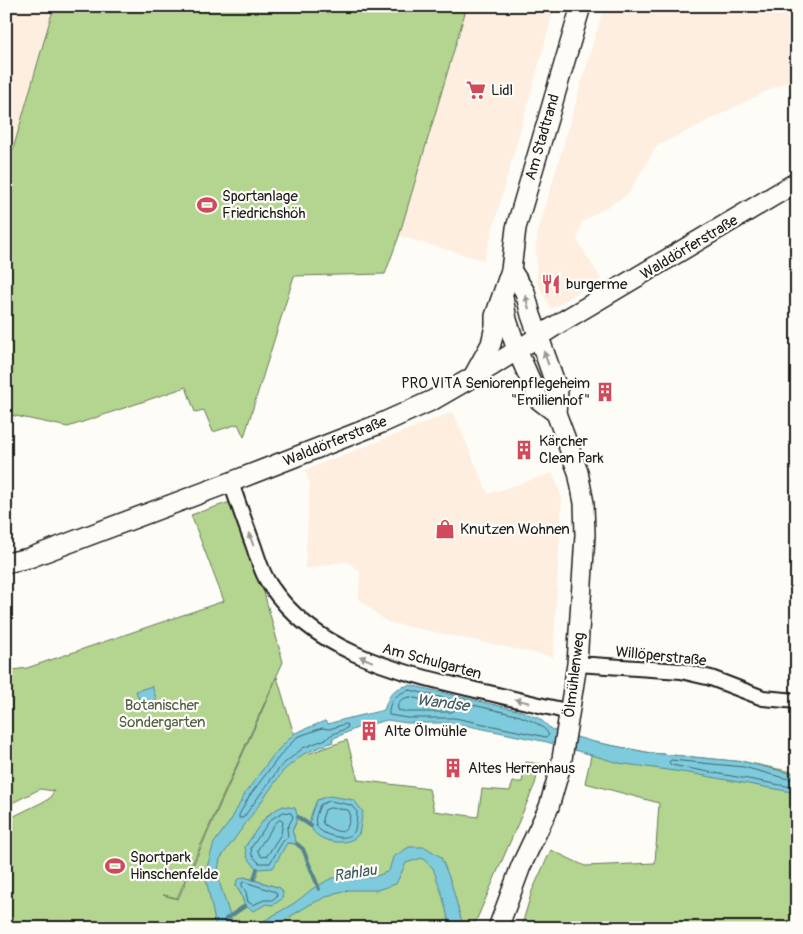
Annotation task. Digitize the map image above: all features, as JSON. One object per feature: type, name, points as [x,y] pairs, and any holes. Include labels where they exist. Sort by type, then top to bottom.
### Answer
[{"type":"main road","name":"Am Stadtrand","points":[[517,350],[507,320],[503,295],[512,270],[516,228],[581,6]]},
{"type":"main road","name":"Walddörferstraße","points":[[6,563],[29,558],[231,482],[382,423],[433,400],[797,182]]},
{"type":"main road","points":[[512,270],[525,292],[539,336]]},
{"type":"main road","points":[[474,377],[489,350],[494,332],[495,316],[503,295]]},
{"type":"main road","name":"Ölmühlenweg","points":[[498,928],[520,866],[549,807],[556,787],[564,751],[577,664],[585,519],[578,472],[556,413],[558,390],[539,336]]},
{"type":"main road","name":"Ölmühlenweg","points":[[517,350],[539,400],[556,413]]},
{"type":"street","name":"Am Schulgarten","points":[[231,482],[269,584],[295,616],[318,634],[385,667],[568,721]]},
{"type":"street","name":"Willöperstraße","points":[[577,664],[681,671],[711,678],[763,698],[797,701]]},
{"type":"shaded area","points":[[6,6],[54,6],[6,174]]},
{"type":"shaded area","points":[[467,6],[555,6],[484,260],[399,236]]},
{"type":"shaded area","points":[[604,6],[797,6],[797,76],[657,146],[628,194],[582,222],[577,240],[601,279],[551,309],[537,282],[536,247],[538,232]]},
{"type":"shaded area","points":[[453,412],[488,494],[553,473],[562,498],[553,657],[387,622],[359,599],[360,572],[347,561],[305,569],[310,484],[305,470]]},
{"type":"green space","name":"Sportanlage Friedrichshöh","points":[[54,6],[467,6],[399,236],[385,274],[294,276],[244,437],[238,424],[213,432],[204,410],[195,412],[186,387],[68,427],[6,414],[6,174]]},
{"type":"green space","name":"Botanischer Sondergarten","points":[[233,501],[262,585],[283,662],[177,898],[163,895],[178,899],[277,677],[293,731],[307,754],[347,740],[358,780],[429,789],[434,811],[478,817],[482,789],[510,791],[513,782],[522,782],[526,762],[540,764],[535,784],[473,928],[6,928],[6,820],[49,799],[54,791],[40,789],[6,806],[6,671],[27,668],[224,601],[191,515]],"holes":[[[317,800],[360,823],[359,834],[311,817]],[[273,811],[296,823],[292,831],[297,844],[287,843],[245,847],[266,817]],[[244,877],[280,888],[245,905],[236,886]]]},
{"type":"green space","points":[[594,742],[651,753],[745,762],[797,773],[797,928],[521,928],[532,891],[551,850],[585,866],[655,863],[659,803],[585,783]]},
{"type":"water","name":"Wandse","points":[[410,685],[521,711],[540,719],[552,730],[594,742],[651,753],[745,762],[797,775],[797,793],[695,774],[619,763],[547,742],[454,723],[407,723],[387,720],[357,728],[332,739],[333,742],[305,753],[284,770],[220,859],[217,875],[234,928],[214,928],[215,922],[205,874],[214,843],[231,820],[246,792],[275,753],[295,733],[325,721],[328,724],[384,710],[388,699],[395,690]]},
{"type":"water","points":[[152,686],[157,701],[141,706],[136,691]]},
{"type":"water","points":[[329,796],[354,800],[363,812],[359,833],[353,839],[340,842],[325,840],[314,832],[311,827],[311,817],[317,800]]},
{"type":"water","points":[[283,806],[295,808],[298,817],[292,831],[297,844],[287,843],[273,868],[257,869],[247,857],[245,847],[265,818]]},
{"type":"water","points":[[409,847],[425,847],[441,857],[451,882],[461,919],[467,928],[452,928],[450,926],[433,868],[422,858],[406,863],[396,884],[377,890],[349,890],[335,893],[311,904],[271,928],[252,928],[332,878],[374,877],[389,871],[393,857]]},
{"type":"water","points":[[244,877],[280,888],[283,892],[282,899],[273,905],[266,904],[254,911],[245,906],[236,886],[237,880]]},
{"type":"waterway","points":[[298,817],[311,826]]},
{"type":"waterway","points":[[297,844],[303,849],[319,889]]},
{"type":"waterway","points":[[254,879],[257,869]]},
{"type":"waterway","points":[[226,919],[245,906]]},
{"type":"place","name":"Lidl","points":[[476,90]]},
{"type":"place","name":"Sportanlage Friedrichshöh","points":[[207,205]]},
{"type":"place","name":"burgerme","points":[[551,284]]},
{"type":"place","name":"PRO VITA Seniorenpflegeheim \"Emilienhof\"","points":[[605,392]]},
{"type":"place","name":"Kärcher Clean Park","points":[[524,450]]},
{"type":"place","name":"Knutzen Wohnen","points":[[445,529]]},
{"type":"place","name":"Alte Ölmühle","points":[[369,731]]},
{"type":"place","name":"Altes Herrenhaus","points":[[453,768]]},
{"type":"place","name":"Sportpark Hinschenfelde","points":[[115,866]]},
{"type":"water label","name":"Rahlau","points":[[355,872]]}]
